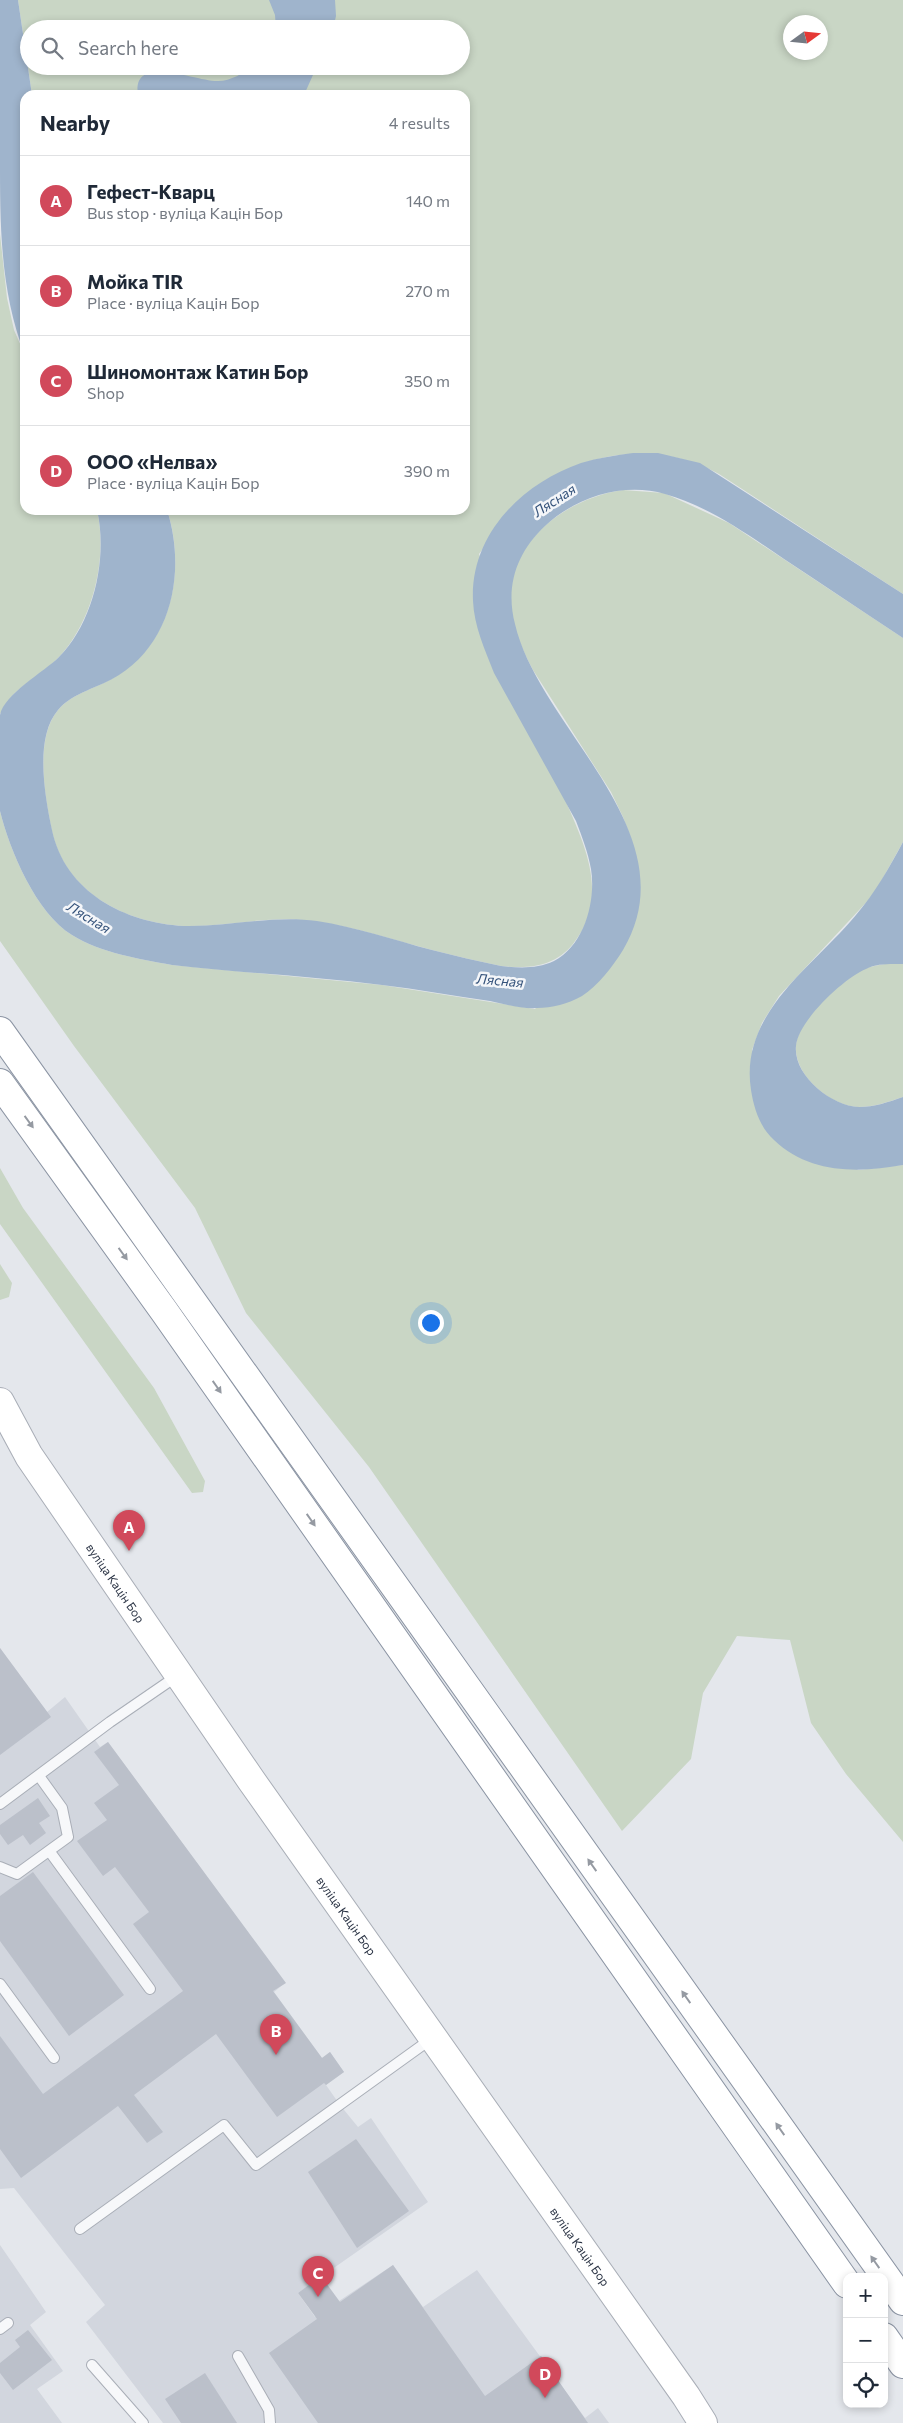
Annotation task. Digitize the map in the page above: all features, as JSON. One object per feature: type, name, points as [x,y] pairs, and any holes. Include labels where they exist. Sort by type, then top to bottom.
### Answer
[{"type":"main road","points":[[0,1031],[903,2301]]},
{"type":"main road","points":[[0,1083],[169,1319],[843,2278]]},
{"type":"main road","name":"вуліца Кацін Бор","points":[[0,1402],[29,1456],[251,1780],[432,2039],[686,2396],[703,2423]]},
{"type":"main road","points":[[888,2343],[903,2364]]},
{"type":"lane","points":[[0,1804],[110,1722],[180,1674]]},
{"type":"lane","points":[[0,1867],[17,1874],[50,1852],[68,1837],[62,1808],[40,1776]]},
{"type":"lane","points":[[50,1852],[150,1989]]},
{"type":"lane","points":[[0,1984],[54,2058]]},
{"type":"lane","points":[[80,2229],[224,2125],[256,2164],[432,2039]]},
{"type":"lane","points":[[238,2356],[269,2410],[270,2423]]},
{"type":"lane","points":[[92,2365],[143,2423]]},
{"type":"shaded area","points":[[0,1648],[47,1712],[65,1697],[100,1747],[108,1742],[285,1983],[274,1992],[322,2058],[330,2052],[344,2072],[326,2085],[358,2127],[371,2118],[428,2202],[298,2293],[315,2317],[393,2265],[423,2307],[477,2270],[585,2418],[598,2408],[609,2423],[163,2423],[86,2322],[105,2305],[14,2188],[0,2189]]},
{"type":"shaded area","points":[[0,2245],[46,2312],[30,2325],[63,2371],[37,2389],[62,2423],[0,2423]]},
{"type":"green space","points":[[18,0],[903,0],[903,594],[719,474],[695,463],[670,456],[618,455],[593,460],[568,469],[545,481],[523,497],[505,517],[479,554],[558,782],[586,852],[590,870],[592,889],[590,907],[584,926],[566,952],[558,958],[540,965],[521,967],[501,966],[343,926],[312,921],[280,919],[200,926],[162,924],[120,911],[84,887],[70,871],[59,852],[52,831],[44,785],[43,769],[46,736],[51,722],[64,704],[79,694],[118,675],[137,661],[152,643],[163,623],[170,601],[174,579],[175,555],[173,532],[168,515],[470,515],[470,90],[31,90],[29,75],[470,75],[470,20],[21,20]]},
{"type":"green space","points":[[0,234],[7,298],[14,330],[20,344],[20,515],[98,515],[100,548],[95,588],[89,607],[72,641],[55,661],[13,695],[0,714]]},
{"type":"green space","points":[[623,490],[664,493],[729,523],[903,638],[903,842],[874,894],[779,996],[762,1023],[752,1050],[858,1170],[903,1165],[903,1842],[846,1774],[811,1723],[790,1640],[737,1636],[703,1693],[691,1759],[622,1831],[369,1467],[246,1313],[195,1208],[74,1046],[0,941],[0,811],[10,844],[26,880],[47,912],[72,935],[108,951],[172,965],[382,985],[535,1009],[640,890],[632,841],[611,792],[533,670],[521,645],[511,610],[512,579],[520,559],[531,541],[546,525],[563,512],[582,502]]},
{"type":"green space","points":[[885,964],[903,964],[903,1097],[870,1106],[858,1107],[847,1105],[826,1095],[807,1078],[797,1056],[796,1045],[805,1023],[823,1000],[856,973],[866,968]]},
{"type":"green space","points":[[0,1168],[23,1208],[154,1388],[205,1481],[203,1492],[192,1493],[0,1224]]},
{"type":"green space","points":[[0,1264],[12,1283],[9,1297],[0,1300]]},
{"type":"water","points":[[0,0],[18,0],[21,20],[20,75],[29,75],[31,90],[20,90],[20,340],[6,282],[1,232]]},
{"type":"water","points":[[269,0],[335,0],[335,20],[275,20]]},
{"type":"water","points":[[145,75],[182,75],[218,81],[239,75],[313,75],[306,90],[138,90],[139,82]]},
{"type":"water","name":"Лясная","points":[[633,453],[658,453],[700,463],[903,594],[903,638],[727,522],[697,506],[665,494],[633,490],[601,495],[571,507],[557,516],[535,536],[521,558],[513,583],[512,610],[515,624],[529,663],[604,782],[625,823],[639,864],[639,907],[623,950],[605,975],[588,992],[577,999],[560,1005],[543,1008],[525,1008],[396,987],[172,965],[108,951],[83,941],[59,925],[47,912],[26,880],[10,844],[0,811],[0,715],[3,707],[16,691],[59,657],[71,643],[81,626],[89,608],[99,568],[101,548],[98,515],[168,515],[173,533],[174,579],[170,602],[163,623],[152,643],[137,661],[119,675],[79,694],[64,704],[51,722],[46,736],[43,768],[44,785],[52,830],[59,852],[70,871],[84,887],[120,911],[162,924],[201,926],[284,919],[317,921],[361,930],[449,954],[508,967],[541,965],[554,961],[565,954],[581,933],[590,908],[592,881],[590,863],[576,821],[494,673],[475,620],[473,601],[474,577],[480,555],[490,534],[503,515],[520,498],[538,484],[559,472],[581,463]]},
{"type":"water","points":[[903,842],[903,964],[884,964],[870,967],[846,981],[813,1013],[799,1036],[796,1046],[797,1057],[807,1078],[826,1095],[837,1101],[848,1105],[865,1107],[903,1097],[903,1165],[852,1170],[819,1165],[788,1151],[769,1135],[761,1123],[751,1090],[750,1063],[756,1037],[783,993],[839,934],[869,898]]},
{"type":"building","points":[[0,1648],[51,1717],[0,1755]]},
{"type":"building","points":[[108,1742],[286,1983],[273,1991],[322,2058],[330,2052],[344,2072],[326,2085],[324,2083],[277,2117],[216,2034],[134,2095],[163,2132],[147,2143],[118,2106],[21,2178],[0,2149],[0,2036],[43,2094],[183,1991],[133,1924],[149,1912],[115,1867],[103,1876],[77,1841],[107,1820],[94,1803],[119,1785],[94,1752]]},
{"type":"building","points":[[38,1798],[50,1816],[39,1823],[46,1833],[30,1845],[23,1835],[8,1845],[0,1834],[0,1825]]},
{"type":"building","points":[[33,1872],[124,1995],[69,2036],[0,1941],[0,1896]]},
{"type":"building","points":[[356,2139],[409,2211],[357,2248],[308,2172]]},
{"type":"building","points":[[393,2265],[485,2396],[541,2356],[588,2423],[318,2423],[269,2353],[317,2319],[298,2293],[321,2276],[340,2302]]},
{"type":"building","points":[[28,2330],[52,2360],[13,2390],[0,2373],[0,2363],[20,2347],[15,2340]]},
{"type":"building","points":[[205,2373],[237,2423],[181,2423],[165,2399]]},
{"type":"place","name":"Гефест-Кварц","points":[[129,1551]]},
{"type":"place","name":"Мойка TIR","points":[[276,2055]]},
{"type":"place","name":"Шиномонтаж Катин Бор","points":[[318,2297]]},
{"type":"place","name":"ООО «Нелва»","points":[[545,2398]]}]
